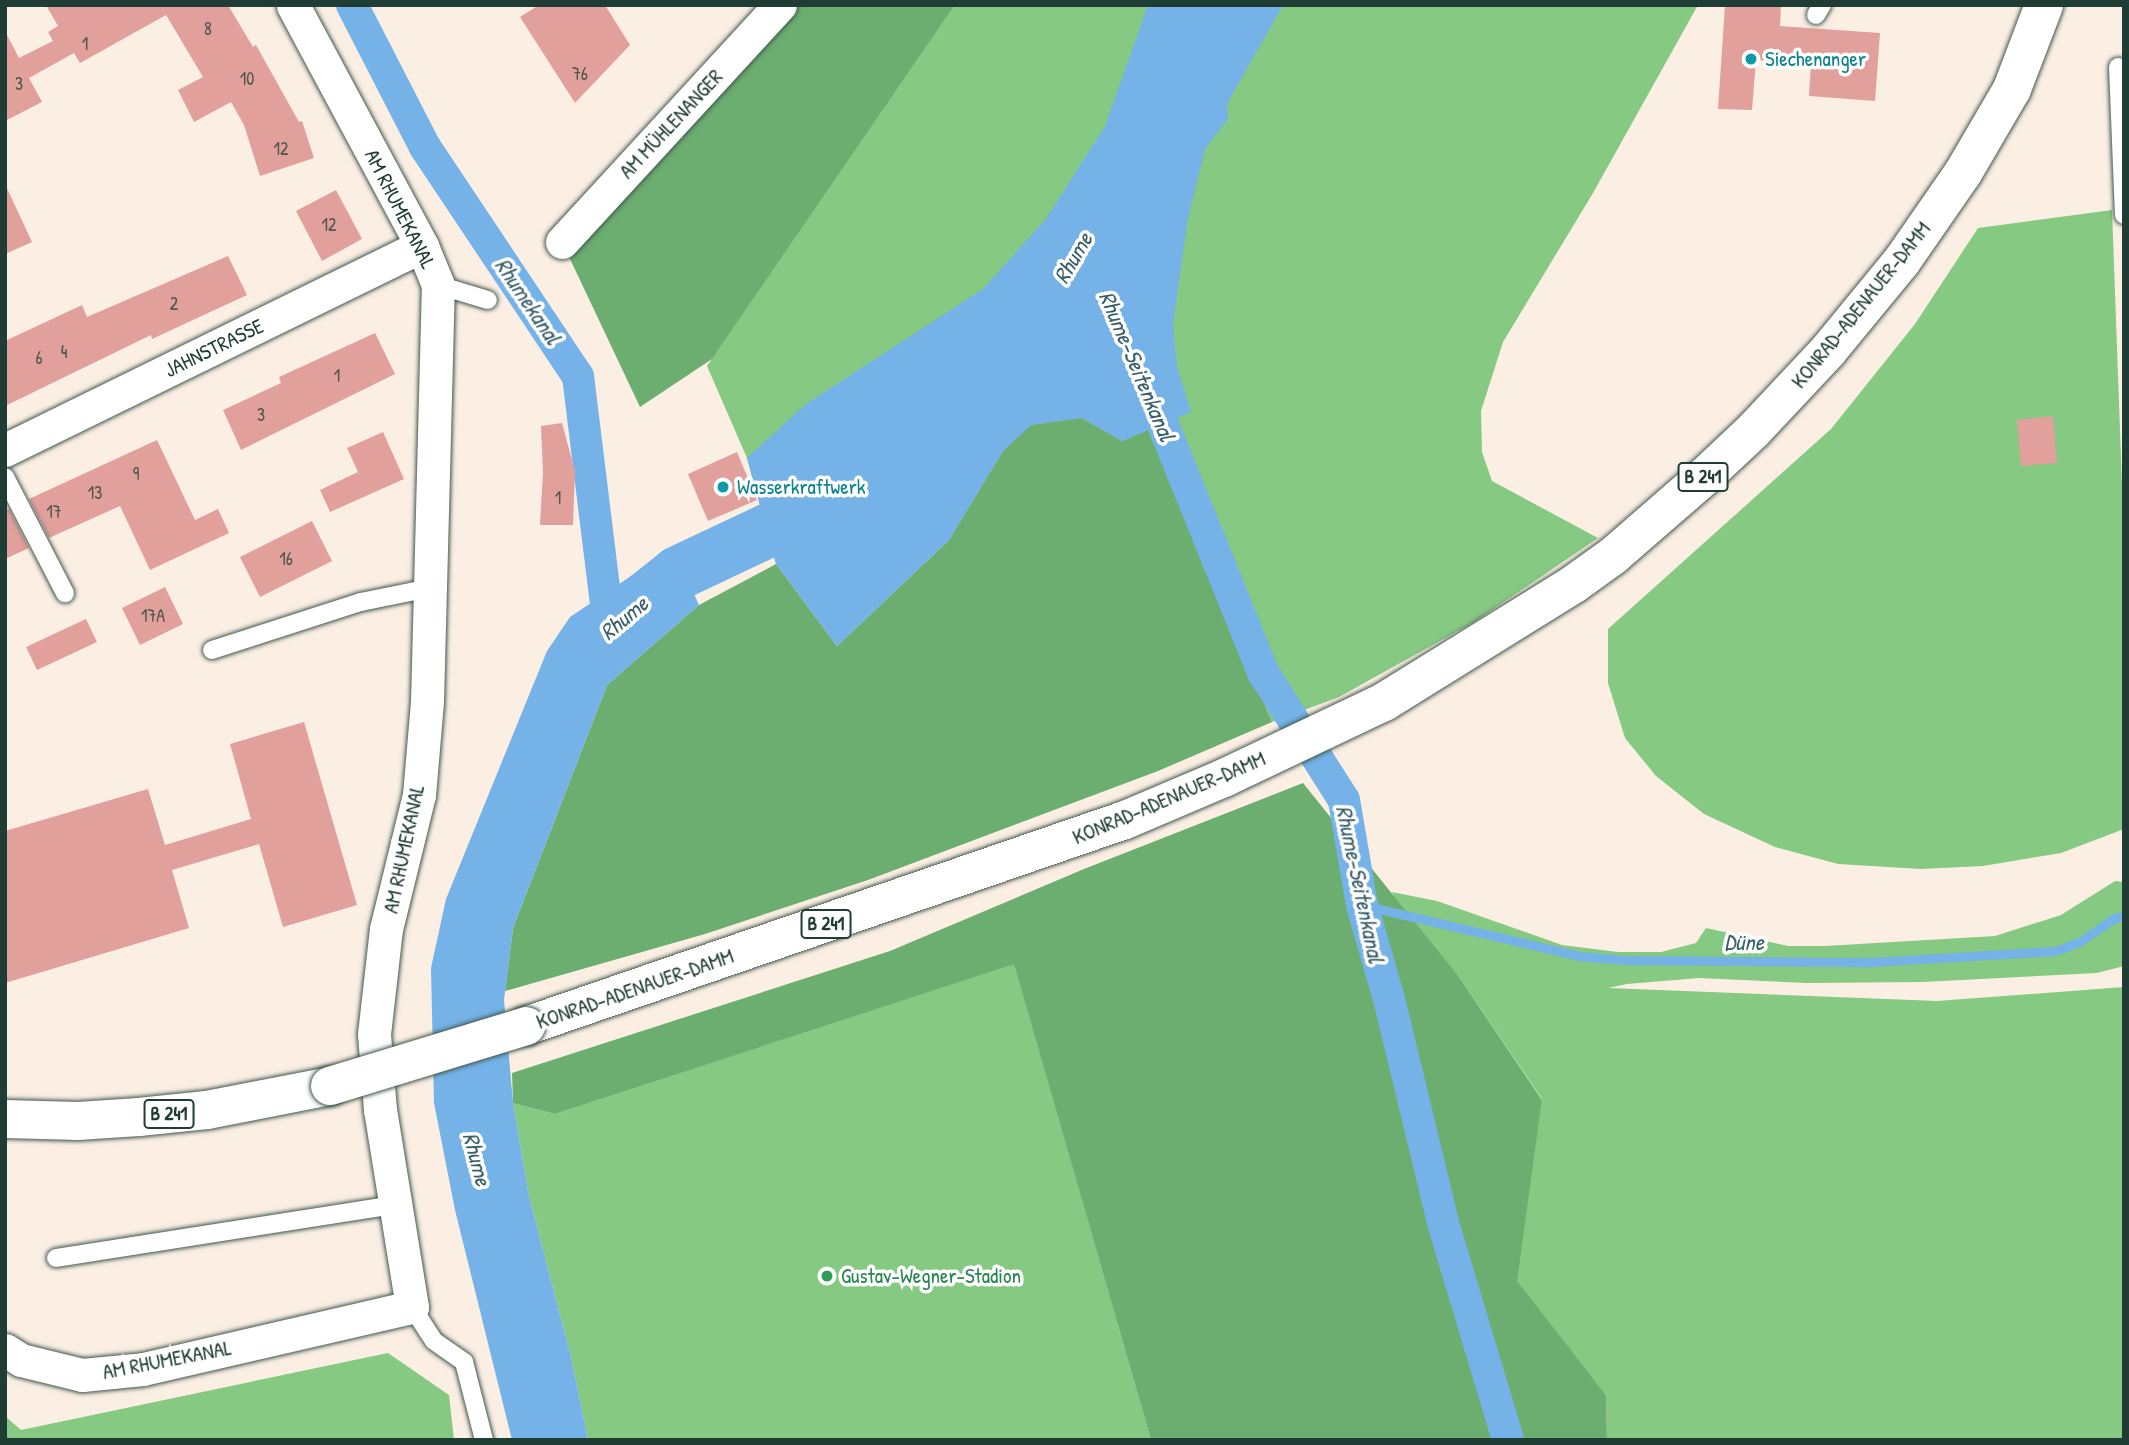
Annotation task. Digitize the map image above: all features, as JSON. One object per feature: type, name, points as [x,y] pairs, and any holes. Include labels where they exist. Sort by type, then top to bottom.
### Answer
[{"type":"main road","name":"KONRAD-ADENAUER-DAMM","points":[[5,1119],[78,1121],[139,1117],[207,1110],[330,1086],[526,1026],[1125,820],[1224,778],[1384,702],[1468,653],[1613,556],[1753,431],[1828,351],[1902,261],[1963,173],[2012,89],[2044,5]]},
{"type":"street","name":"AM RHUMEKANAL","points":[[5,1350],[21,1360],[82,1375],[143,1369],[412,1307],[380,1110],[374,1034],[386,929],[419,795],[426,702],[438,285],[422,246],[293,5]]},
{"type":"street","name":"AM MÜHLENANGER","points":[[562,242],[780,5]]},
{"type":"street","name":"JAHNSTRASSE","points":[[5,450],[422,246]]},
{"type":"lane","points":[[2118,67],[2124,215]]},
{"type":"lane","points":[[438,285],[488,300]]},
{"type":"lane","points":[[5,477],[65,593]]},
{"type":"lane","points":[[212,650],[361,601],[430,588]]},
{"type":"lane","points":[[57,1258],[394,1205]]},
{"type":"lane","points":[[412,1307],[434,1341],[464,1362],[484,1440]]},
{"type":"green space","points":[[780,5],[955,5],[712,359],[640,407],[562,242]]},
{"type":"green space","points":[[955,5],[1698,5],[1593,193],[1503,342],[1481,411],[1482,452],[1492,481],[1598,538],[1474,622],[1339,697],[1272,722],[1151,429],[1122,441],[1082,418],[1003,451],[949,540],[776,564],[747,458],[707,366]]},
{"type":"green space","points":[[2112,210],[2124,539],[2124,829],[2061,853],[1983,866],[1921,869],[1838,864],[1775,847],[1704,814],[1656,776],[1625,738],[1608,683],[1608,629],[1831,429],[1915,324],[1978,228]]},
{"type":"green space","points":[[1082,418],[1122,441],[1150,429],[1272,722],[1158,771],[868,880],[705,934],[505,991],[513,928],[607,685],[699,605],[776,564],[837,646],[949,540],[1003,451],[1031,425]]},
{"type":"green space","points":[[1303,783],[1459,977],[1542,1100],[1517,1281],[1606,1395],[1607,1440],[1151,1440],[1014,964],[555,1114],[513,1103],[512,1073],[890,951],[1084,869]]},
{"type":"green space","points":[[2115,881],[2124,882],[2124,966],[2097,973],[1923,982],[1806,983],[1699,978],[1608,988],[1937,1001],[2124,987],[2124,1440],[1607,1440],[1606,1395],[1516,1281],[1542,1099],[1459,977],[1405,924],[1392,892],[1437,901],[1562,945],[1618,952],[1661,952],[1696,943],[1706,928],[1788,946],[1995,936],[2061,915]]},
{"type":"green space","name":"Gustav-Wegner-Stadion","points":[[1014,963],[1151,1440],[588,1440],[571,1357],[529,1196],[513,1103],[555,1114]]},
{"type":"green space","points":[[388,1353],[449,1395],[454,1440],[5,1440],[5,1416],[21,1430]]},
{"type":"water","points":[[1148,5],[1283,5],[1227,104],[1228,119],[1205,149],[1188,218],[1173,324],[1177,367],[1191,412],[1122,441],[1082,418],[1031,425],[1003,451],[949,540],[837,646],[776,564],[747,458],[806,404],[983,289],[1046,219],[1105,126]]},
{"type":"water","points":[[673,548],[699,605],[607,685],[513,928],[504,1000],[513,1103],[529,1196],[571,1357],[588,1440],[512,1440],[455,1210],[434,1103],[431,968],[446,899],[547,651],[570,617]]},
{"type":"building","points":[[46,5],[228,5],[253,47],[256,45],[299,122],[302,121],[314,158],[260,176],[244,125],[231,102],[194,122],[178,90],[203,77],[166,15],[80,63],[74,53],[29,78],[42,102],[5,121],[5,31],[19,58],[53,41],[48,32],[58,26]]},
{"type":"building","points":[[539,5],[605,5],[630,45],[575,103],[520,17]]},
{"type":"building","points":[[1725,5],[1781,5],[1780,26],[1880,33],[1875,101],[1809,96],[1811,63],[1756,60],[1752,110],[1718,109]]},
{"type":"building","points":[[5,184],[32,242],[5,254]]},
{"type":"building","points":[[336,190],[362,239],[322,261],[296,211]]},
{"type":"building","points":[[228,256],[247,295],[152,339],[151,335],[5,406],[5,341],[82,305],[87,317]]},
{"type":"building","points":[[375,333],[395,374],[241,450],[223,410],[281,383],[279,377]]},
{"type":"building","points":[[2053,416],[2057,463],[2021,466],[2017,420]]},
{"type":"building","points":[[562,423],[575,471],[573,525],[540,525],[543,472],[541,426]]},
{"type":"building","points":[[383,432],[404,479],[330,512],[320,490],[358,472],[347,448]]},
{"type":"building","points":[[157,440],[195,520],[218,509],[229,533],[150,570],[120,506],[49,538],[29,499]]},
{"type":"building","name":"Wasserkraftwerk","points":[[737,452],[757,500],[708,521],[688,474]]},
{"type":"building","points":[[9,509],[29,548],[5,559],[5,511]]},
{"type":"building","points":[[312,521],[332,561],[260,597],[240,557]]},
{"type":"building","points":[[165,587],[183,624],[140,645],[122,608]]},
{"type":"building","points":[[86,619],[97,642],[37,670],[26,647]]},
{"type":"building","points":[[304,722],[357,905],[283,927],[259,844],[172,870],[189,928],[5,983],[5,831],[148,789],[165,845],[251,819],[230,744]]},
{"type":"waterway","name":"Rhumekanal","points":[[352,5],[425,147],[578,376],[609,628]]},
{"type":"waterway","name":"Rhume-Seitenkanal","points":[[1147,385],[1264,674],[1344,800],[1362,905],[1389,999],[1443,1223],[1508,1440]]},
{"type":"waterway","name":"Rhume","points":[[624,616],[678,573],[792,519],[831,492]]},
{"type":"waterway","name":"Düne","points":[[1362,905],[1579,956],[1626,960],[1871,962],[2055,951],[2081,941],[2114,918],[2124,916]]},
{"type":"place","name":"Siechenanger","points":[[1751,59]]},
{"type":"place","name":"Wasserkraftwerk","points":[[723,487]]},
{"type":"place","name":"Gustav-Wegner-Stadion","points":[[827,1276]]}]
